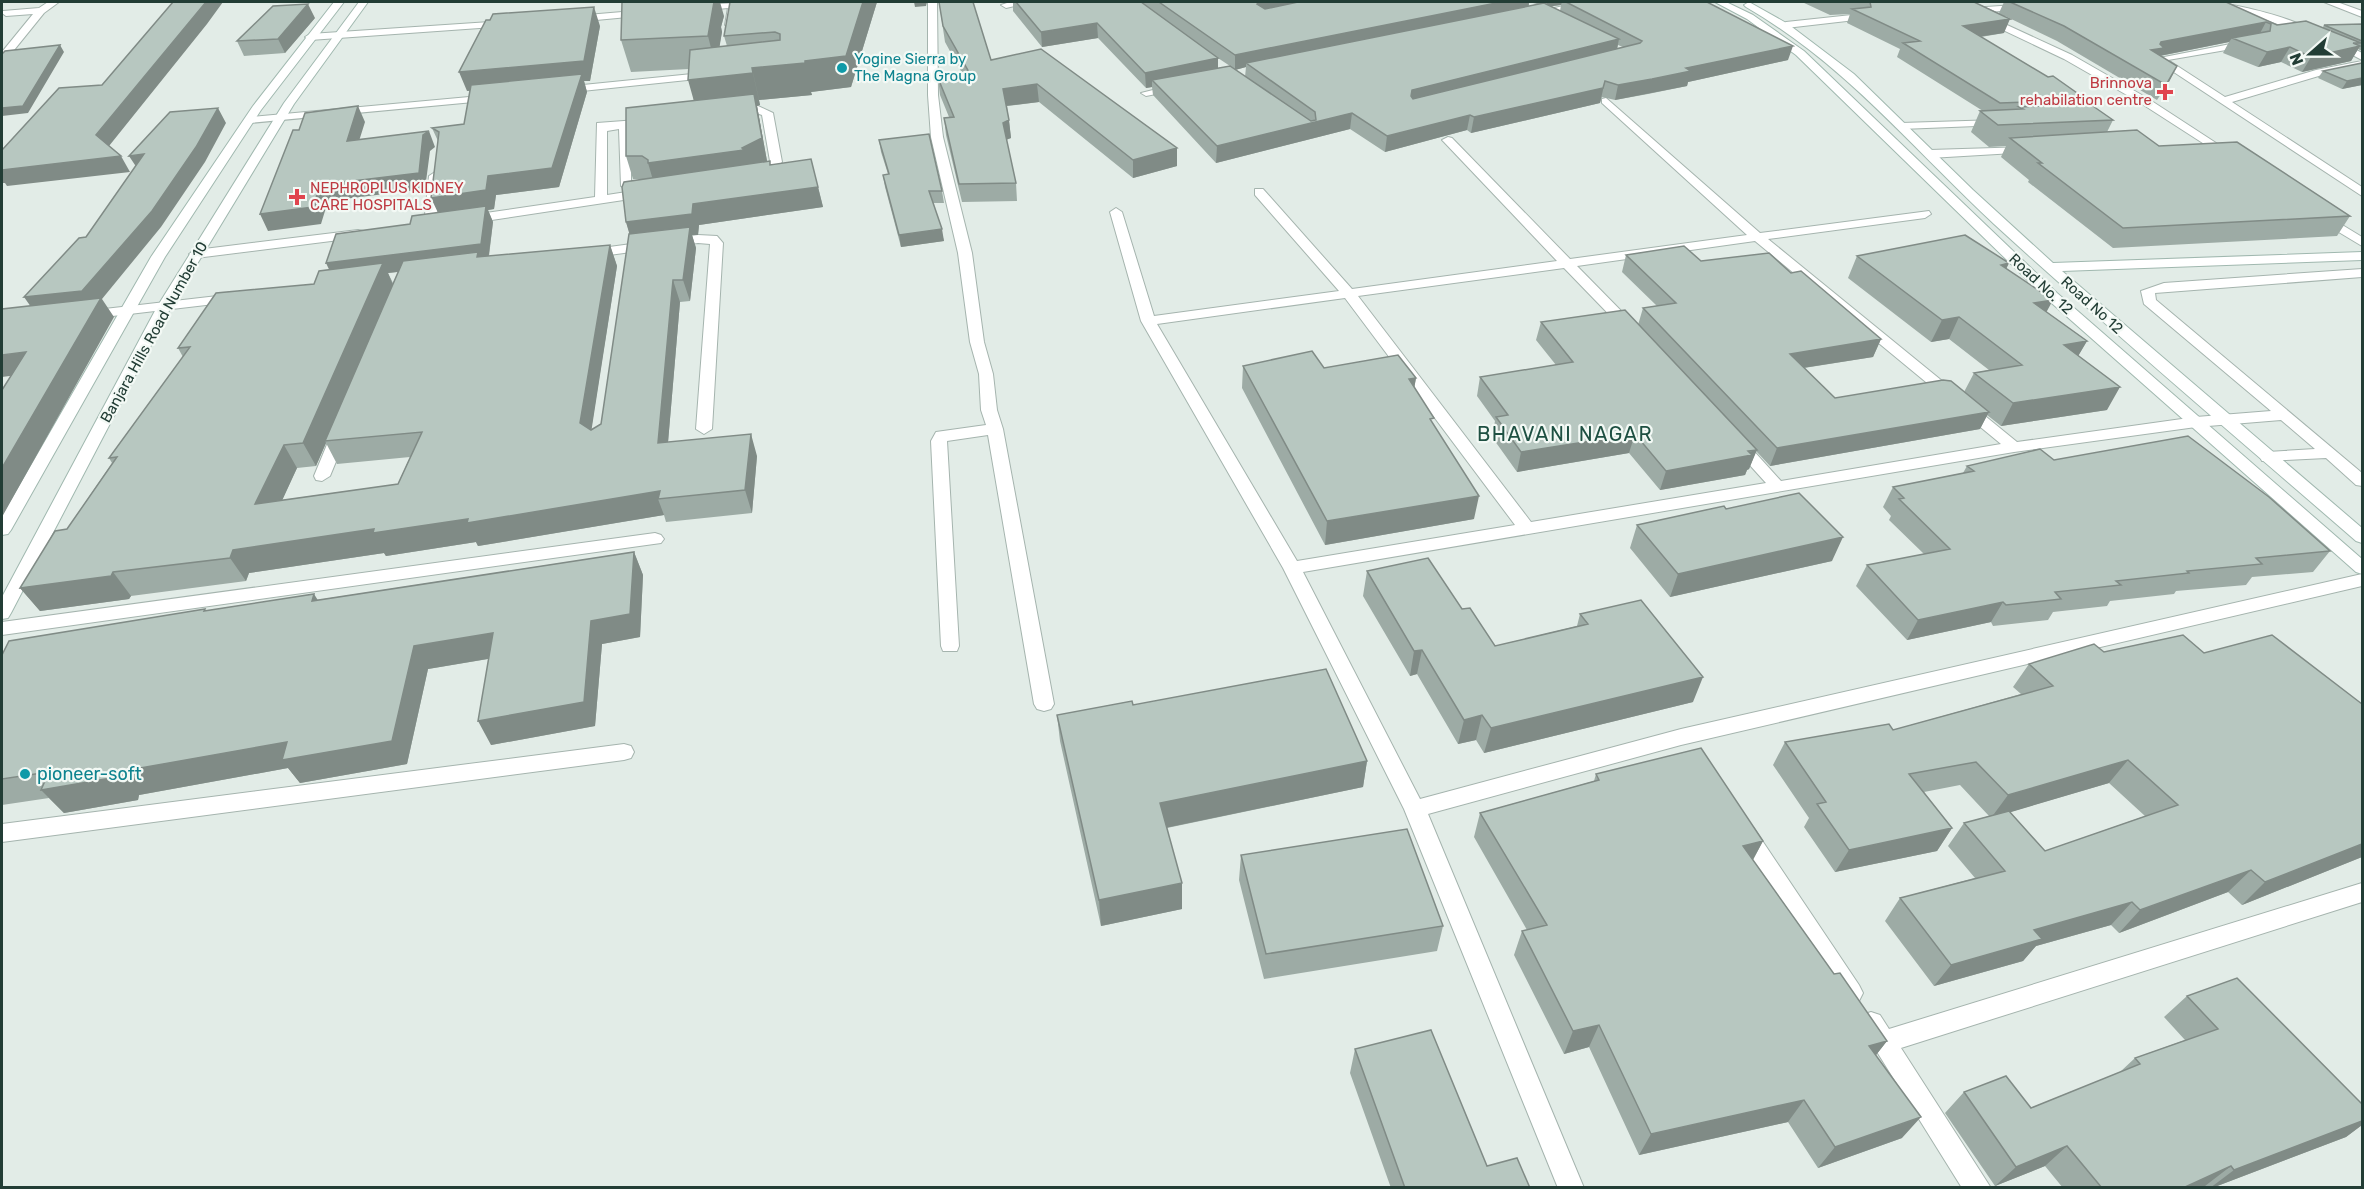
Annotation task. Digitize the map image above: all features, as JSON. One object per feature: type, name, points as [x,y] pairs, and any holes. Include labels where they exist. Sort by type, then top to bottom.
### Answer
[{"type":"street","points":[[2,58],[41,11],[54,2]]},
{"type":"street","name":"Banjara Hills Road Number 10","points":[[2,530],[158,257],[250,120],[310,37],[339,2]]},
{"type":"street","name":"Banjara Hills Road Number 10","points":[[2,614],[164,307],[280,117],[363,2]]},
{"type":"street","points":[[932,2],[933,95],[937,137],[965,253],[977,342],[986,374],[989,410],[995,429],[1044,704]]},
{"type":"street","points":[[1006,5],[1027,2]]},
{"type":"street","points":[[1523,2],[1563,22]]},
{"type":"street","points":[[1521,16],[1593,2]]},
{"type":"street","name":"Road No. 12","points":[[1719,2],[1750,17],[1800,53],[2052,296],[2362,568]]},
{"type":"street","name":"Road No 12","points":[[1742,2],[1786,25],[1855,81],[2051,267],[2362,537]]},
{"type":"street","points":[[1949,2],[2077,62],[2143,100],[2243,165]]},
{"type":"street","points":[[1970,11],[2057,2]]},
{"type":"street","points":[[2203,2],[2259,14],[2334,41],[2362,57]]},
{"type":"street","points":[[2329,2],[2362,14]]},
{"type":"street","points":[[688,9],[731,3],[728,39]]},
{"type":"street","points":[[6,13],[41,11]]},
{"type":"street","points":[[560,20],[654,13]]},
{"type":"street","points":[[1786,25],[1861,17]]},
{"type":"street","points":[[310,37],[513,23]]},
{"type":"street","points":[[2257,42],[2159,57],[2362,192]]},
{"type":"street","points":[[2225,101],[2320,72],[2362,64]]},
{"type":"street","points":[[552,91],[723,73]]},
{"type":"street","points":[[1146,93],[1189,85]]},
{"type":"street","points":[[250,120],[505,96]]},
{"type":"street","points":[[1606,101],[1755,235],[2014,447]]},
{"type":"street","points":[[725,113],[764,110],[767,113],[776,162],[769,168],[740,176],[781,175]]},
{"type":"street","points":[[602,200],[601,127],[658,121]]},
{"type":"street","points":[[1901,126],[2014,122]]},
{"type":"street","points":[[437,162],[436,224],[602,200],[659,187],[633,187],[625,183],[625,125]]},
{"type":"street","points":[[1448,140],[1640,339]]},
{"type":"street","points":[[1930,154],[2037,150]]},
{"type":"street","points":[[1259,192],[1348,294],[1525,527]]},
{"type":"street","points":[[2313,210],[2362,242]]},
{"type":"street","points":[[1116,212],[1148,321],[1292,568],[1415,809],[1571,1188]]},
{"type":"street","points":[[1148,321],[1755,235],[1925,214]]},
{"type":"street","points":[[196,254],[371,232]]},
{"type":"street","points":[[570,256],[627,255],[698,239],[712,239],[717,243],[704,429]]},
{"type":"street","points":[[2051,267],[2362,256]]},
{"type":"street","points":[[2362,273],[2164,287],[2148,291],[2149,301],[2362,481]]},
{"type":"street","points":[[74,316],[247,296]]},
{"type":"street","points":[[1292,568],[1525,527],[2014,447],[2196,422],[2285,415]]},
{"type":"street","points":[[322,476],[345,420]]},
{"type":"street","points":[[950,646],[939,441],[942,435],[995,429]]},
{"type":"street","points":[[1729,434],[1778,486]]},
{"type":"street","points":[[2268,457],[2330,453]]},
{"type":"street","points":[[2,629],[655,539]]},
{"type":"street","points":[[1415,809],[1681,737],[2362,580]]},
{"type":"street","points":[[1681,737],[1694,757]]},
{"type":"street","points":[[2,833],[624,752]]},
{"type":"street","points":[[1733,816],[1978,1188]]},
{"type":"street","points":[[1883,1042],[2362,893]]},
{"type":"building","points":[[173,2],[206,2],[96,135],[121,156],[2,170],[2,150],[59,88],[102,85]]},
{"type":"building","points":[[622,2],[714,2],[708,36],[621,40]]},
{"type":"building","points":[[730,2],[863,2],[846,56],[752,68],[753,73],[688,80],[690,50],[780,40],[780,34],[775,32],[724,36]]},
{"type":"building","points":[[939,2],[973,2],[991,60],[1041,49],[1177,148],[1133,160],[1037,84],[1003,89],[1009,120],[1003,123],[1016,183],[959,184],[944,118],[954,117],[938,78],[970,74],[943,26]]},
{"type":"building","points":[[1016,2],[1141,2],[1218,58],[1145,73],[1097,23],[1041,32]]},
{"type":"building","points":[[1159,2],[1259,2],[1257,4],[1265,9],[1298,2],[1501,2],[1235,55]]},
{"type":"building","points":[[1566,2],[1707,2],[1793,46],[1686,68],[1691,71],[1652,79],[1618,85],[1605,81],[1603,88],[1474,117],[1470,115],[1387,136],[1352,113],[1217,146],[1152,80],[1230,66],[1311,121],[1316,120],[1315,112],[1246,63],[1544,3],[1619,39],[1412,90],[1413,99],[1642,41]]},
{"type":"building","points":[[1870,2],[1974,2],[2010,19],[1963,26],[2048,77],[2053,76],[2087,100],[2000,103],[1903,43],[1920,41],[1852,9],[1871,7]]},
{"type":"building","points":[[2010,2],[2226,2],[2277,25],[2306,21],[2361,43],[2353,43],[2360,46],[2311,57],[2290,47],[2267,52],[2232,38],[2270,31],[2271,24],[2266,22],[2161,42],[2164,48],[2151,50],[2177,66],[2166,85],[2064,26]]},
{"type":"building","points":[[308,4],[278,39],[237,41],[273,6]]},
{"type":"building","points":[[594,7],[584,61],[459,72],[486,20],[490,20],[493,14]]},
{"type":"building","points":[[2362,24],[2362,41],[2324,25]]},
{"type":"building","points":[[60,45],[23,106],[2,108],[2,54],[5,51]]},
{"type":"building","points":[[2362,63],[2362,78],[2347,81],[2323,71]]},
{"type":"building","points":[[582,74],[552,168],[488,176],[486,190],[431,198],[439,132],[432,128],[464,124],[471,85]]},
{"type":"building","points":[[754,94],[762,138],[742,148],[744,150],[648,163],[648,160],[642,156],[626,156],[626,108]]},
{"type":"building","points":[[2090,104],[2113,120],[1998,125],[1980,111],[2023,109],[2019,107]]},
{"type":"building","points":[[358,106],[347,141],[429,131],[423,135],[419,173],[320,185],[313,207],[260,214],[293,130],[299,130],[305,113]]},
{"type":"building","points":[[218,108],[196,147],[152,211],[82,291],[24,297],[79,238],[86,237],[144,154],[129,156],[170,112]]},
{"type":"building","points":[[2137,130],[2159,146],[2237,142],[2350,216],[2123,228],[2038,163],[2042,163],[2010,138]]},
{"type":"building","points":[[929,134],[942,191],[929,191],[942,229],[899,235],[883,175],[889,174],[879,140]]},
{"type":"building","points":[[811,159],[818,187],[693,204],[692,214],[626,222],[622,187],[624,182],[770,161],[770,165]]},
{"type":"building","points":[[486,206],[481,244],[326,263],[336,234],[410,224],[412,216]]},
{"type":"building","points":[[690,227],[683,280],[673,280],[658,443],[751,434],[745,490],[658,499],[660,491],[467,523],[468,519],[373,533],[374,529],[233,550],[230,558],[113,572],[111,576],[20,588],[55,531],[67,529],[117,457],[109,458],[190,347],[178,348],[216,293],[314,284],[319,271],[383,263],[303,443],[284,445],[255,504],[398,484],[422,432],[325,441],[403,261],[478,252],[477,257],[610,245],[580,423],[591,430],[601,424],[629,234]]},
{"type":"building","points":[[1965,235],[2009,263],[2001,265],[2053,300],[2034,303],[2087,341],[2064,345],[2120,387],[2013,403],[1974,373],[2022,365],[1959,317],[1942,320],[1857,256]]},
{"type":"building","points":[[1684,246],[1701,261],[1769,253],[1791,273],[1801,271],[1881,339],[1790,354],[1835,398],[1943,380],[1951,381],[1989,412],[1777,448],[1643,308],[1676,303],[1626,255]]},
{"type":"building","points":[[101,298],[2,468],[2,390],[26,352],[2,355],[2,309]]},
{"type":"building","points":[[1625,310],[1757,450],[1748,451],[1752,455],[1666,471],[1635,434],[1521,452],[1496,417],[1508,415],[1480,377],[1573,362],[1541,322]]},
{"type":"building","points":[[1312,351],[1324,368],[1398,355],[1416,378],[1409,379],[1434,418],[1430,419],[1479,496],[1327,521],[1243,366]]},
{"type":"building","points":[[2188,436],[2269,497],[2330,551],[2256,558],[2262,564],[2116,581],[2121,585],[2055,592],[2061,599],[2006,605],[2003,602],[1918,620],[1867,565],[1950,549],[1899,499],[1904,498],[1893,487],[1974,471],[1967,466],[2040,449],[2054,460]]},
{"type":"building","points":[[1799,493],[1843,537],[1678,574],[1637,525],[1724,506],[1726,509]]},
{"type":"building","points":[[634,552],[630,614],[591,621],[584,702],[478,721],[493,633],[414,646],[392,741],[282,760],[287,742],[118,772],[117,777],[41,790],[49,772],[2,779],[2,655],[9,641],[205,609],[204,611],[314,594],[312,601]]},
{"type":"building","points":[[1428,558],[1462,609],[1470,608],[1495,646],[1588,624],[1580,614],[1641,600],[1703,677],[1491,728],[1482,715],[1464,720],[1422,650],[1414,651],[1367,571]]},
{"type":"building","points":[[2183,635],[2204,653],[2272,635],[2362,704],[2362,844],[2265,882],[2251,870],[2140,910],[2132,902],[2034,930],[2042,939],[1951,965],[1900,898],[2005,871],[1964,823],[2009,811],[2045,851],[2178,805],[2128,760],[2008,795],[1976,762],[1909,774],[1952,828],[1849,850],[1817,804],[1826,802],[1785,742],[1889,724],[1893,730],[2053,686],[2029,664],[2094,644],[2104,652]]},
{"type":"building","points":[[1326,669],[1367,761],[1160,803],[1182,883],[1099,900],[1057,715],[1132,701],[1133,705]]},
{"type":"building","points":[[1701,748],[1763,841],[1743,846],[1834,974],[1840,973],[1887,1041],[1869,1046],[1921,1117],[1835,1147],[1804,1100],[1651,1134],[1599,1025],[1573,1031],[1522,931],[1547,925],[1480,813],[1599,780],[1596,774]]},
{"type":"building","points":[[1407,829],[1443,926],[1266,954],[1241,855]]},
{"type":"building","points":[[2237,978],[2362,1104],[2362,1121],[2234,1170],[2231,1166],[2183,1188],[2102,1188],[2067,1146],[2016,1167],[1964,1092],[2006,1076],[2031,1108],[2140,1064],[2135,1058],[2218,1029],[2187,996]]},
{"type":"building","points":[[1431,1030],[1487,1166],[1517,1158],[1530,1188],[1405,1188],[1355,1049]]},
{"type":"place","name":"Yogine Sierra by The Magna Group","points":[[842,68]]},
{"type":"place","name":"Brinnova rehabilation centre","points":[[2165,92]]},
{"type":"place","name":"NEPHROPLUS KIDNEY CARE HOSPITALS","points":[[297,197]]},
{"type":"place","name":"pioneer-soft","points":[[25,774]]},
{"type":"district","name":"BHAVANI NAGAR","points":[[1565,434]]}]
